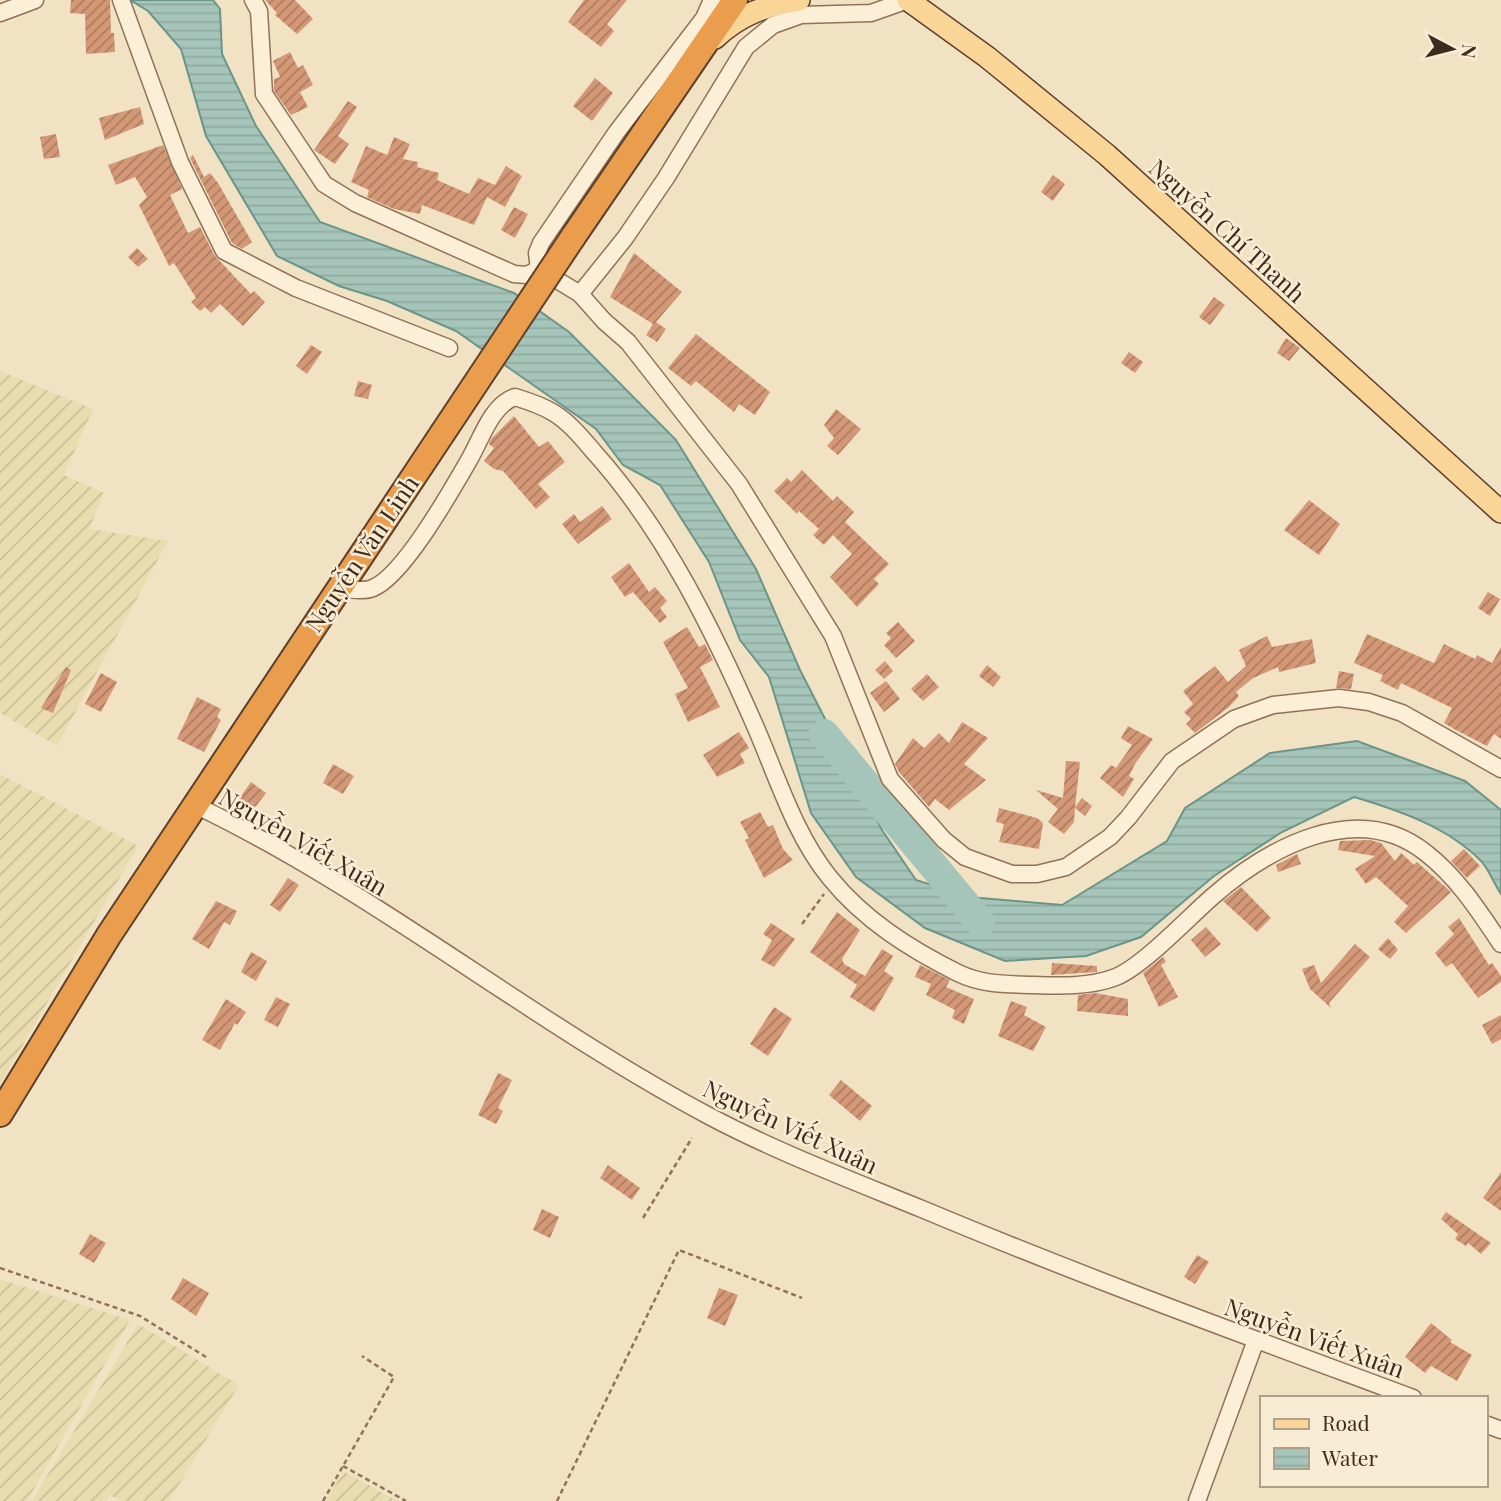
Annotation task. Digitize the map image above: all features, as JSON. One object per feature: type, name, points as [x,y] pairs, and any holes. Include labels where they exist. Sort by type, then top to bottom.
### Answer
[{"type":"highway","name":"Nguyễn Văn Linh","points":[[0,1114],[109,935],[336,589],[573,237],[688,59],[735,0]]},
{"type":"main road","points":[[688,59],[728,25],[755,10],[799,0]]},
{"type":"main road","name":"Nguyễn Chí Thanh","points":[[908,0],[987,57],[1107,155],[1501,512]]},
{"type":"street","points":[[0,13],[36,0]]},
{"type":"street","points":[[121,0],[180,162],[224,251],[296,288],[449,348]]},
{"type":"street","points":[[253,0],[259,11],[264,94],[324,184],[355,203],[501,269],[527,275],[539,269]]},
{"type":"street","points":[[539,269],[537,253],[541,243],[616,133],[688,59],[712,0]]},
{"type":"street","points":[[580,294],[625,238],[659,188],[746,47],[773,25],[801,15],[871,13],[908,0]]},
{"type":"street","points":[[539,269],[580,294],[604,321],[628,342],[739,484],[833,636],[890,779],[944,840],[965,857],[1013,874],[1037,874],[1066,867],[1110,837],[1172,761],[1234,719],[1273,705],[1339,698],[1368,702],[1402,713],[1501,769]]},
{"type":"street","points":[[336,589],[371,590],[392,575],[422,535],[506,400],[515,397],[555,413],[610,469],[676,567],[723,654],[806,844],[830,878],[875,924],[959,973],[1000,985],[1086,984],[1118,976],[1129,970],[1210,898],[1283,847],[1304,838],[1366,828],[1405,840],[1424,851],[1462,889],[1501,944]]},
{"type":"street","name":"Nguyễn Viết Xuân","points":[[195,805],[257,835],[306,864],[569,1033],[711,1117],[832,1172],[1025,1252],[1408,1396]]},
{"type":"street","points":[[1197,1501],[1256,1340]]},
{"type":"path","points":[[802,924],[829,888],[830,878]]},
{"type":"path","points":[[643,1218],[692,1138]]},
{"type":"path","points":[[557,1501],[679,1250],[802,1298]]},
{"type":"path","points":[[0,1268],[141,1315],[206,1357]]},
{"type":"path","points":[[323,1501],[394,1377],[362,1356]]},
{"type":"path","points":[[343,1466],[406,1501]]},
{"type":"shaded area","points":[[0,371],[93,409],[64,475],[104,493],[89,529],[168,541],[57,746],[0,713]]},
{"type":"shaded area","points":[[0,774],[138,846],[0,1084]]},
{"type":"shaded area","points":[[0,1279],[130,1320],[27,1501],[0,1501]]},
{"type":"shaded area","points":[[138,1324],[239,1385],[169,1501],[120,1501],[110,1495],[106,1501],[32,1501]]},
{"type":"shaded area","points":[[343,1471],[398,1501],[326,1501]]},
{"type":"water","points":[[130,0],[213,0],[220,9],[222,54],[256,126],[320,222],[514,293],[569,332],[676,440],[756,569],[800,670],[882,830],[916,880],[969,897],[1062,905],[1167,841],[1185,808],[1270,753],[1357,741],[1465,781],[1501,810],[1501,894],[1484,864],[1453,838],[1422,821],[1354,797],[1282,832],[1214,876],[1141,937],[1086,956],[1005,961],[925,928],[856,877],[811,813],[769,677],[740,640],[709,562],[660,485],[623,465],[596,429],[456,331],[387,301],[339,286],[277,256],[206,136],[181,49],[148,11]]},
{"type":"building","points":[[71,0],[110,0],[111,33],[114,33],[115,52],[86,54],[85,14],[70,13]]},
{"type":"building","points":[[265,0],[295,0],[313,19],[297,34],[275,15],[277,13]]},
{"type":"building","points":[[584,0],[627,0],[607,24],[614,31],[601,47],[568,22]]},
{"type":"building","points":[[290,52],[298,68],[303,65],[313,85],[300,92],[308,107],[291,115],[274,91],[274,79],[280,77],[273,61]]},
{"type":"building","points":[[595,78],[613,93],[592,121],[573,106]]},
{"type":"building","points":[[348,101],[357,107],[338,136],[349,144],[335,164],[314,150]]},
{"type":"building","points":[[140,107],[144,124],[105,140],[99,118]]},
{"type":"building","points":[[56,134],[60,157],[44,159],[40,137]]},
{"type":"building","points":[[394,137],[410,144],[403,159],[418,162],[417,167],[439,173],[437,180],[469,194],[478,178],[495,185],[506,166],[522,176],[505,207],[487,197],[474,225],[422,205],[420,214],[394,209],[367,197],[369,190],[351,182],[366,146],[387,155]]},
{"type":"building","points":[[163,145],[182,189],[170,195],[188,233],[200,227],[215,256],[251,294],[254,291],[265,302],[243,326],[220,304],[211,313],[205,307],[200,311],[191,302],[196,298],[174,263],[169,266],[139,205],[147,197],[135,177],[116,185],[108,165]]},
{"type":"building","points":[[193,155],[204,177],[210,173],[218,183],[252,242],[242,249],[232,243],[190,158]]},
{"type":"building","points":[[1053,175],[1065,184],[1053,201],[1041,192]]},
{"type":"building","points":[[514,207],[528,214],[515,238],[501,230]]},
{"type":"building","points":[[137,248],[148,259],[138,267],[128,257]]},
{"type":"building","points":[[634,253],[682,292],[656,322],[666,329],[657,342],[646,335],[653,324],[610,297]]},
{"type":"building","points":[[1214,297],[1225,305],[1210,325],[1199,317]]},
{"type":"building","points":[[696,334],[770,392],[755,415],[739,404],[734,412],[696,381],[691,386],[668,368]]},
{"type":"building","points":[[1286,338],[1300,348],[1289,361],[1277,353]]},
{"type":"building","points":[[311,345],[322,352],[307,374],[296,366]]},
{"type":"building","points":[[1129,352],[1143,362],[1135,373],[1121,363]]},
{"type":"building","points":[[358,381],[372,385],[368,399],[354,396]]},
{"type":"building","points":[[836,409],[861,429],[838,455],[827,446],[834,438],[824,425]]},
{"type":"building","points":[[514,416],[539,447],[548,441],[565,462],[538,484],[550,497],[536,509],[503,471],[494,469],[484,461],[494,448],[489,444],[491,439]]},
{"type":"building","points":[[802,470],[833,501],[837,496],[854,512],[845,522],[889,564],[874,579],[879,584],[857,607],[830,577],[852,554],[833,535],[824,545],[813,535],[819,529],[799,511],[797,514],[774,491],[787,478],[791,482]]},
{"type":"building","points":[[1309,500],[1340,524],[1319,555],[1284,530]]},
{"type":"building","points":[[602,506],[612,519],[578,544],[562,524],[574,514],[580,522]]},
{"type":"building","points":[[629,563],[649,592],[655,587],[667,601],[660,608],[667,617],[660,623],[633,592],[625,597],[611,577]]},
{"type":"building","points":[[1488,592],[1500,599],[1490,616],[1478,608]]},
{"type":"building","points":[[898,622],[915,641],[896,658],[884,645],[891,638],[886,633]]},
{"type":"building","points":[[687,627],[699,647],[705,644],[713,660],[700,667],[720,707],[688,722],[675,694],[688,688],[663,642]]},
{"type":"building","points":[[1367,634],[1434,663],[1444,644],[1475,659],[1477,655],[1492,663],[1501,647],[1501,739],[1494,734],[1487,746],[1456,730],[1444,723],[1452,708],[1401,683],[1398,690],[1380,681],[1383,675],[1354,663]]},
{"type":"building","points":[[1267,636],[1272,647],[1312,639],[1316,663],[1279,672],[1278,667],[1253,678],[1236,692],[1239,696],[1229,707],[1195,733],[1186,724],[1191,719],[1184,712],[1193,704],[1183,691],[1215,666],[1228,682],[1246,666],[1239,650]]},
{"type":"building","points":[[885,661],[893,671],[884,679],[875,670]]},
{"type":"building","points":[[987,665],[1001,677],[993,687],[979,676]]},
{"type":"building","points":[[66,667],[71,670],[53,713],[41,708]]},
{"type":"building","points":[[1339,671],[1354,674],[1351,689],[1336,688]]},
{"type":"building","points":[[101,673],[117,682],[101,712],[85,704]]},
{"type":"building","points":[[927,674],[939,687],[923,701],[911,689]]},
{"type":"building","points":[[886,681],[900,699],[884,712],[870,693]]},
{"type":"building","points":[[197,697],[221,709],[217,717],[221,720],[204,752],[177,739]]},
{"type":"building","points":[[962,722],[988,738],[964,764],[986,780],[949,810],[935,799],[929,807],[895,764],[913,738],[924,748],[939,733],[949,743]]},
{"type":"building","points":[[1128,726],[1153,739],[1135,764],[1129,776],[1134,779],[1123,797],[1100,778],[1111,765],[1116,768],[1132,745],[1121,738]]},
{"type":"building","points":[[739,732],[749,748],[740,754],[745,763],[717,777],[703,755]]},
{"type":"building","points":[[1066,761],[1080,762],[1075,807],[1082,798],[1092,806],[1085,816],[1075,808],[1074,822],[1064,834],[1048,822],[1058,809],[1036,790],[1063,798]]},
{"type":"building","points":[[333,764],[354,776],[343,794],[323,783]]},
{"type":"building","points":[[251,782],[266,793],[250,814],[236,803]]},
{"type":"building","points":[[999,808],[1037,818],[1043,823],[1039,849],[999,842],[1004,824],[996,822]]},
{"type":"building","points":[[760,812],[768,827],[773,825],[783,849],[793,860],[764,878],[745,840],[749,838],[740,822]]},
{"type":"building","points":[[1370,840],[1381,843],[1395,861],[1401,853],[1414,865],[1417,862],[1451,892],[1406,933],[1394,922],[1408,906],[1376,877],[1366,884],[1355,869],[1375,856],[1338,850],[1340,841]]},
{"type":"building","points":[[1464,849],[1480,866],[1467,878],[1451,861]]},
{"type":"building","points":[[1297,854],[1301,864],[1278,872],[1276,865]]},
{"type":"building","points":[[288,878],[299,885],[280,912],[270,905]]},
{"type":"building","points":[[1241,887],[1271,918],[1257,932],[1223,901]]},
{"type":"building","points":[[216,901],[237,911],[230,925],[224,922],[209,949],[192,939]]},
{"type":"building","points":[[837,912],[860,930],[842,959],[844,964],[865,976],[882,949],[893,956],[884,971],[894,978],[874,1012],[850,997],[857,985],[810,952]]},
{"type":"building","points":[[1459,918],[1489,965],[1492,963],[1501,976],[1501,982],[1478,998],[1452,963],[1446,967],[1435,953],[1454,934],[1448,927]]},
{"type":"building","points":[[771,923],[795,939],[774,967],[761,960],[772,940],[763,934]]},
{"type":"building","points":[[1206,927],[1221,944],[1205,957],[1191,940]]},
{"type":"building","points":[[1388,938],[1398,950],[1390,959],[1378,949]]},
{"type":"building","points":[[1355,944],[1370,957],[1329,1003],[1331,1008],[1310,989],[1302,969],[1314,965],[1321,983]]},
{"type":"building","points":[[251,952],[267,961],[256,981],[241,972]]},
{"type":"building","points":[[1163,957],[1166,962],[1161,965],[1178,997],[1159,1007],[1143,973]]},
{"type":"building","points":[[1052,963],[1097,966],[1097,972],[1051,975]]},
{"type":"building","points":[[920,965],[950,980],[946,987],[974,999],[964,1024],[952,1018],[955,1010],[926,995],[931,984],[915,977]]},
{"type":"building","points":[[1095,993],[1128,999],[1128,1016],[1077,1011],[1078,995]]},
{"type":"building","points":[[276,997],[290,1004],[278,1027],[264,1020]]},
{"type":"building","points":[[226,999],[246,1012],[237,1025],[235,1023],[220,1050],[202,1040]]},
{"type":"building","points":[[1011,1001],[1027,1007],[1024,1015],[1046,1027],[1033,1051],[998,1036]]},
{"type":"building","points":[[774,1007],[792,1019],[768,1056],[750,1044]]},
{"type":"building","points":[[1501,1015],[1501,1039],[1492,1044],[1482,1025]]},
{"type":"building","points":[[498,1073],[512,1080],[498,1108],[503,1111],[496,1124],[478,1115]]},
{"type":"building","points":[[841,1080],[872,1106],[860,1121],[829,1095]]},
{"type":"building","points":[[608,1165],[640,1188],[632,1200],[600,1178]]},
{"type":"building","points":[[1501,1172],[1501,1211],[1483,1198]]},
{"type":"building","points":[[542,1209],[559,1217],[550,1238],[533,1230]]},
{"type":"building","points":[[1446,1212],[1491,1243],[1481,1254],[1468,1243],[1466,1246],[1455,1239],[1458,1234],[1441,1219]]},
{"type":"building","points":[[90,1234],[106,1243],[94,1263],[79,1254]]},
{"type":"building","points":[[1197,1255],[1209,1262],[1195,1284],[1184,1277]]},
{"type":"building","points":[[183,1278],[209,1293],[196,1316],[171,1299]]},
{"type":"building","points":[[719,1288],[738,1295],[725,1326],[707,1318]]},
{"type":"building","points":[[1431,1323],[1452,1340],[1450,1342],[1472,1355],[1457,1381],[1431,1366],[1425,1373],[1405,1357]]},
{"type":"waterway","points":[[824,734],[980,922]]}]
